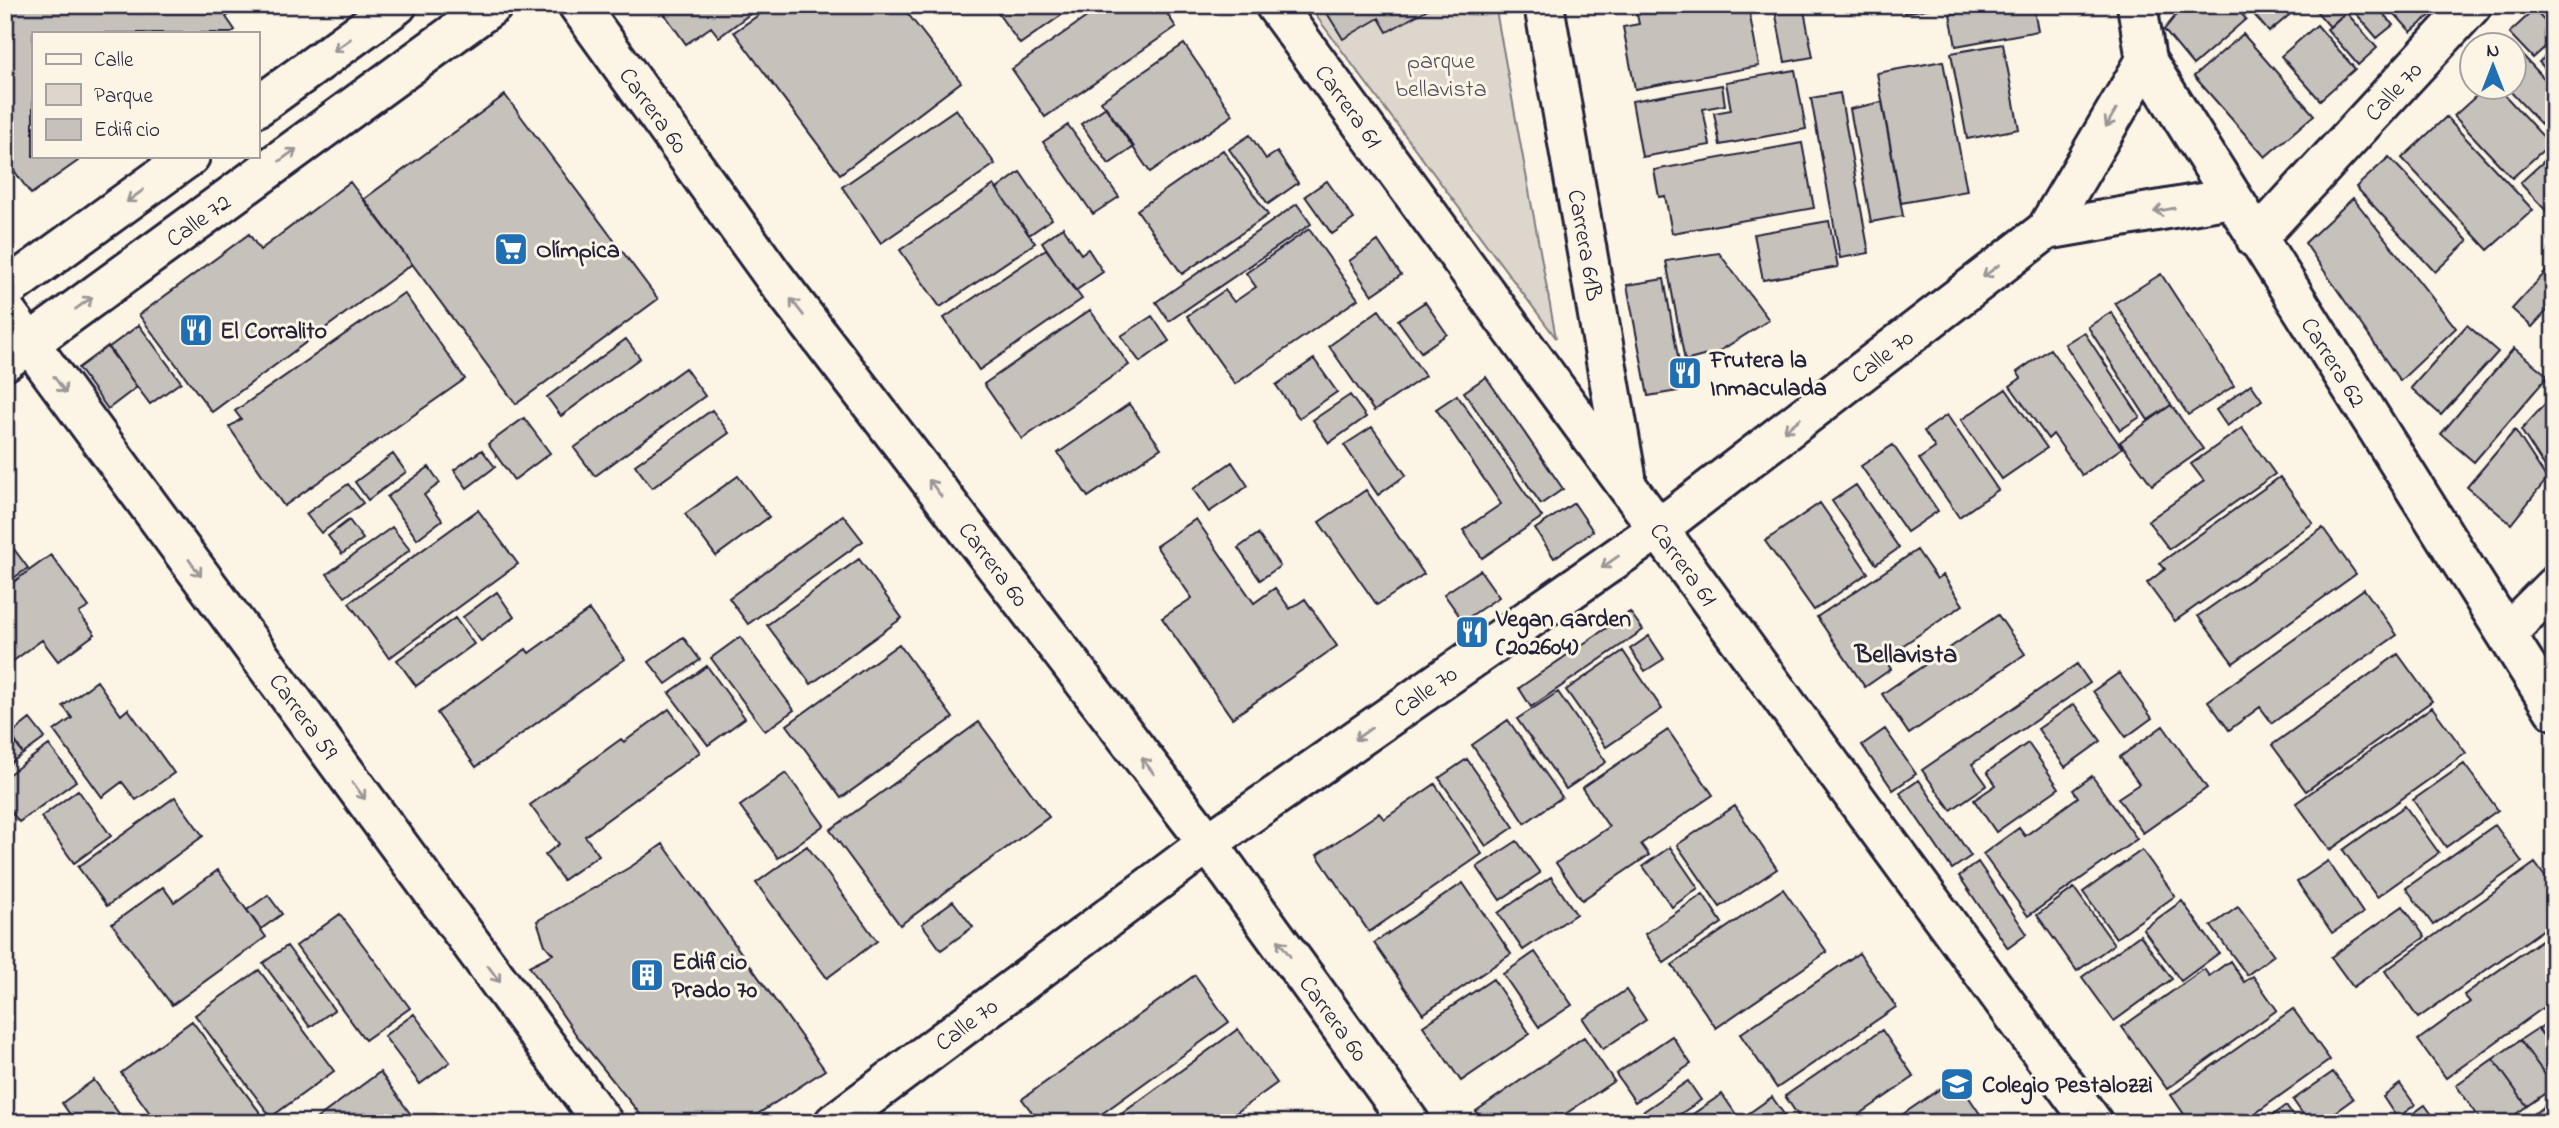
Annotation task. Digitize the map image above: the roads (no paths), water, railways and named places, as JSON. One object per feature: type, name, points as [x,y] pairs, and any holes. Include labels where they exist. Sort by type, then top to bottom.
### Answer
[{"type":"street","points":[[259,106],[397,5]]},
{"type":"street","name":"Calle 72","points":[[17,352],[494,5]]},
{"type":"street","name":"Carrera 60","points":[[578,5],[774,277],[1208,843],[1410,1123]]},
{"type":"street","name":"Carrera 61","points":[[1275,5],[2093,1123]]},
{"type":"street","name":"Carrera 61B","points":[[1544,5],[1627,485]]},
{"type":"street","name":"Calle 70","points":[[2256,239],[2472,5]]},
{"type":"street","name":"Calle 70","points":[[834,1123],[1208,843],[1658,529],[2046,230],[2147,26]]},
{"type":"street","name":"Carrera 62","points":[[2147,26],[2231,198],[2554,710]]},
{"type":"street","points":[[5,290],[187,158]]},
{"type":"street","name":"Calle 70","points":[[2046,230],[2231,198]]},
{"type":"street","name":"Carrera 59","points":[[5,310],[17,352],[603,1123]]},
{"type":"street","points":[[2507,633],[2554,586]]},
{"type":"place","name":"Olímpica","points":[[511,249]]},
{"type":"place","name":"El Corralito","points":[[196,330]]},
{"type":"place","name":"Frutera la Inmaculada","points":[[1685,373]]},
{"type":"place","name":"Vegan Garden (202604)","points":[[1472,632]]},
{"type":"place","name":"Edificio Prado 70","points":[[647,975]]},
{"type":"place","name":"Colegio Pestalozzi","points":[[1957,1084]]},
{"type":"district","name":"Bellavista","points":[[1906,653]]},
{"type":"park label","name":"parque bellavista","points":[[1441,74]]}]
